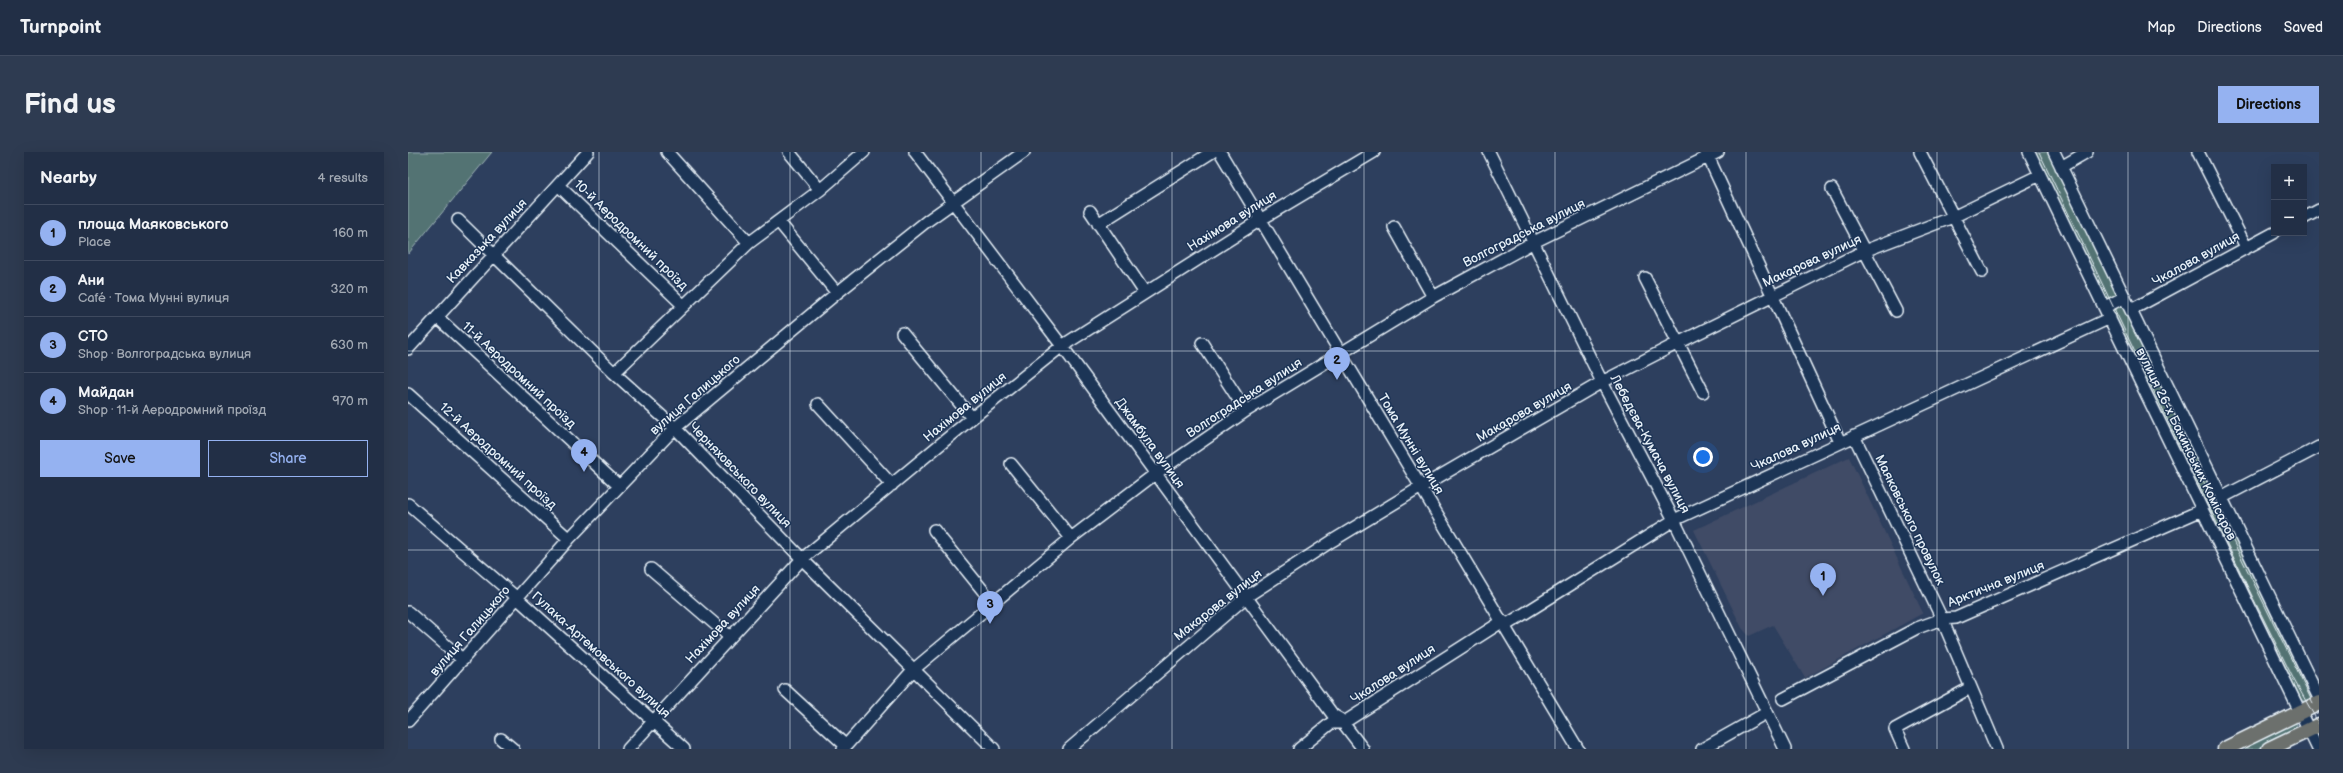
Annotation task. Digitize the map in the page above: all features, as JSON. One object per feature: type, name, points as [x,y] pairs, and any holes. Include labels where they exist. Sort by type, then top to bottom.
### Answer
[{"type":"main road","points":[[2225,749],[2300,714],[2319,703]]},
{"type":"main road","points":[[2268,749],[2313,728]]},
{"type":"street","name":"Кавказька вулиця","points":[[408,349],[493,254],[588,152]]},
{"type":"street","points":[[667,152],[749,243]]},
{"type":"street","points":[[789,152],[820,190]]},
{"type":"street","points":[[614,373],[749,243],[820,190],[864,152]]},
{"type":"street","name":"Джамбула вулиця","points":[[916,152],[952,202],[1062,346],[1333,715],[1343,723],[1363,749]]},
{"type":"street","name":"вулиця Галицького","points":[[410,716],[463,660],[569,539],[675,428],[837,292],[952,202],[1024,152]]},
{"type":"street","points":[[1098,224],[1212,152]]},
{"type":"street","name":"Тома Мунні вулиця","points":[[1220,152],[1421,487],[1505,623],[1505,629],[1578,749]]},
{"type":"street","name":"Нахімова вулиця","points":[[628,749],[802,559],[972,418],[1062,346],[1360,155],[1374,152]]},
{"type":"street","name":"Лебедєва-Кумача вулиця","points":[[1489,152],[1602,382],[1674,520],[1766,713],[1785,749]]},
{"type":"street","points":[[1920,152],[1982,272]]},
{"type":"street","name":"вулиця 26-х Бакинських Комісаров","points":[[2028,152],[2105,307],[2300,714],[2313,728],[2318,749]]},
{"type":"street","name":"вулиця 26-х Бакинських Комісаров","points":[[2054,152],[2319,698]]},
{"type":"street","points":[[2061,166],[2087,152]]},
{"type":"street","points":[[2198,152],[2246,247]]},
{"type":"street","points":[[1710,154],[1840,442]]},
{"type":"street","name":"Волгоградська вулиця","points":[[845,747],[913,670],[1071,538],[1155,474],[1246,411],[1433,297],[1534,242],[1710,154]]},
{"type":"street","name":"Макарова вулиця","points":[[1069,749],[1102,718],[1246,597],[1332,541],[1421,487],[1602,382],[1773,295],[1864,251],[1953,217],[2040,175]]},
{"type":"street","name":"10-й Аеродромний проїзд","points":[[558,185],[684,306]]},
{"type":"street","points":[[1832,189],[1896,311]]},
{"type":"street","points":[[2307,216],[2319,210]]},
{"type":"street","points":[[1090,211],[1145,293]]},
{"type":"street","name":"Черняховського вулиця","points":[[458,220],[614,373],[675,428],[802,559],[994,749]]},
{"type":"street","points":[[779,222],[837,292]]},
{"type":"street","points":[[1394,227],[1433,297]]},
{"type":"street","name":"Чкалова вулиця","points":[[2131,310],[2271,234]]},
{"type":"street","points":[[1645,278],[1703,392]]},
{"type":"street","points":[[2105,307],[2125,297]]},
{"type":"street","name":"11-й Аеродромний проїзд","points":[[437,318],[618,486]]},
{"type":"street","name":"Чкалова вулиця","points":[[1299,749],[1331,723],[1343,723],[1674,520],[2110,318]]},
{"type":"street","points":[[902,333],[972,418]]},
{"type":"street","points":[[1202,343],[1246,411]]},
{"type":"street","name":"12-й Аеродромний проїзд","points":[[408,394],[569,539]]},
{"type":"street","points":[[818,404],[892,485]]},
{"type":"street","name":"Маяковського провулок","points":[[1854,436],[1942,619],[1997,749]]},
{"type":"street","points":[[2221,498],[2319,447]]},
{"type":"street","points":[[1011,464],[1071,538]]},
{"type":"street","name":"Гулака-Артемовського вулиця","points":[[408,504],[518,598],[684,749]]},
{"type":"street","name":"Арктична вулиця","points":[[1783,699],[1917,628],[1942,619],[1956,618],[2202,510]]},
{"type":"street","points":[[934,530],[994,603]]},
{"type":"street","points":[[651,569],[730,637]]},
{"type":"street","points":[[408,612],[463,660]]},
{"type":"street","points":[[1904,749],[1895,729],[1970,688]]},
{"type":"street","points":[[785,690],[845,747]]},
{"type":"street","points":[[1702,749],[1766,713]]},
{"type":"street","points":[[501,739],[513,749]]},
{"type":"shaded area","points":[[1849,457],[1923,613],[1805,678],[1773,625],[1749,636],[1742,628],[1694,530]]},
{"type":"green space","points":[[408,152],[492,152],[408,254]]},
{"type":"green space","points":[[2035,152],[2049,152],[2117,295],[2112,300],[2107,300]]},
{"type":"green space","points":[[2120,304],[2126,309],[2313,696],[2313,700],[2307,704],[2301,699],[2113,313],[2113,308]]},
{"type":"green space","points":[[2295,723],[2297,724],[2296,731],[2258,749],[2238,749]]},
{"type":"tram line","points":[[2039,152],[2252,596],[2294,680],[2319,724]]},
{"type":"tram line","points":[[2191,456],[2313,703]]},
{"type":"place","name":"Ани","points":[[1337,380]]},
{"type":"place","name":"Майдан","points":[[584,472]]},
{"type":"place","name":"площа Маяковського","points":[[1823,596]]},
{"type":"place","name":"СТО","points":[[990,624]]}]
